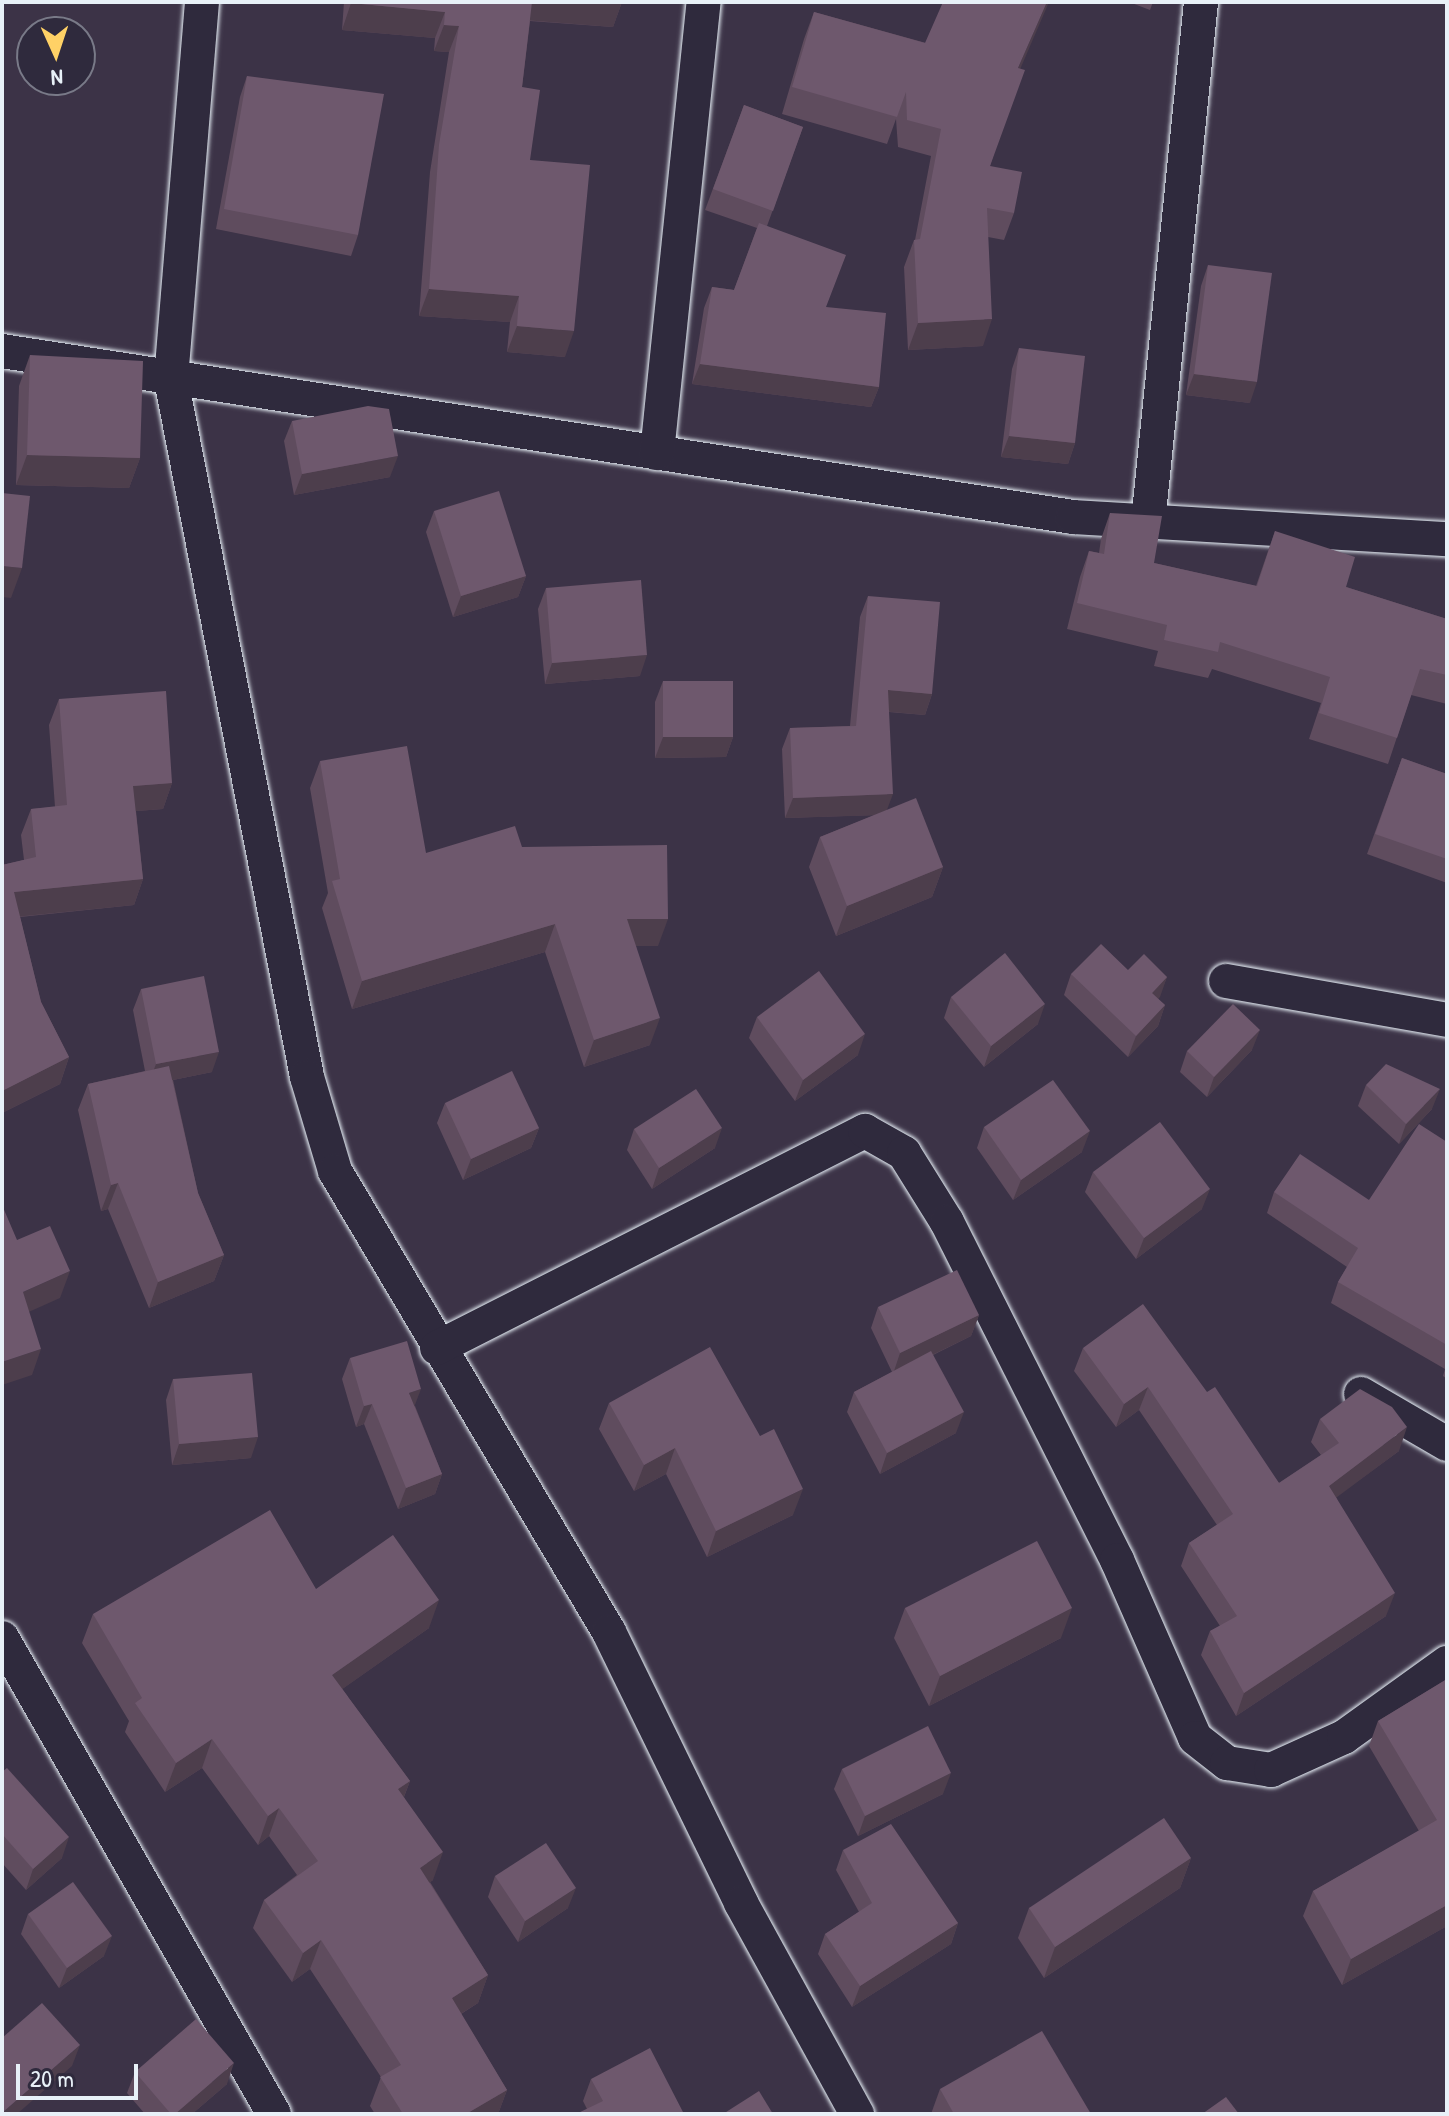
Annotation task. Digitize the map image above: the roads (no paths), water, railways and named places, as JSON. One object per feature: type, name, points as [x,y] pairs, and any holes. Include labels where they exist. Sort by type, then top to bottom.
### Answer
[{"type":"street","points":[[202,2],[171,379],[307,1077],[335,1171],[437,1348],[609,1632],[741,1903],[857,2114]]},
{"type":"street","points":[[657,453],[704,2]]},
{"type":"street","points":[[1148,523],[1201,2]]},
{"type":"street","points":[[2,351],[657,453],[1148,523],[1447,539]]},
{"type":"street","points":[[1226,981],[1447,1020]]},
{"type":"street","points":[[437,1348],[865,1131],[904,1153],[947,1222],[1117,1560],[1195,1738],[1227,1763],[1271,1770],[1344,1737],[1447,1663]]},
{"type":"street","points":[[1356,1392],[1447,1444]]},
{"type":"street","points":[[2,1638],[274,2114]]}]
